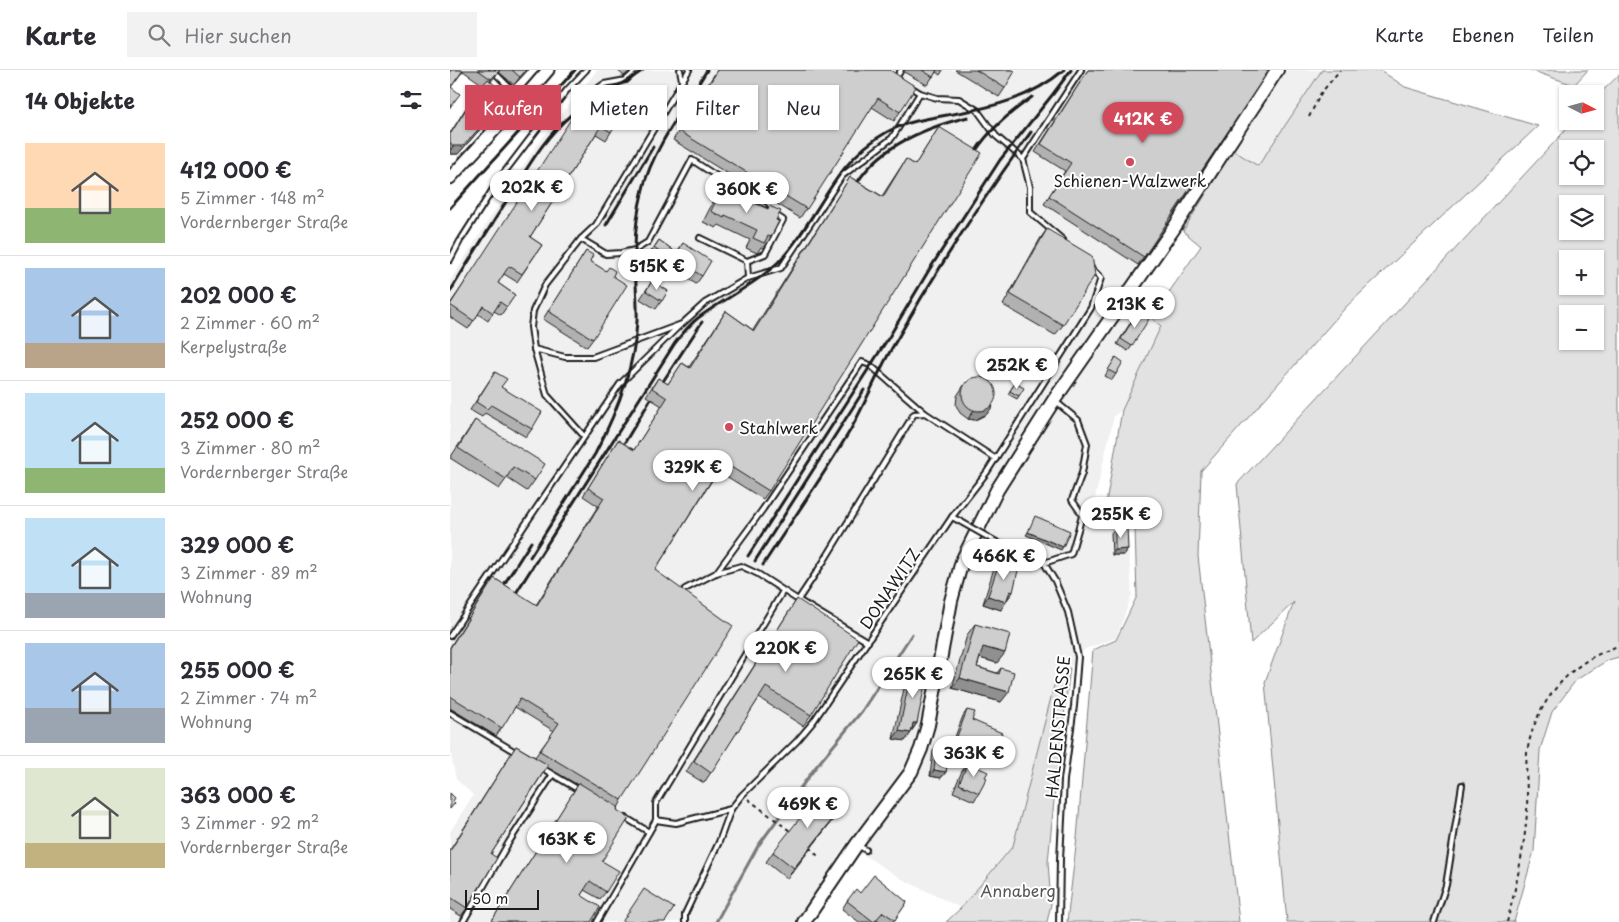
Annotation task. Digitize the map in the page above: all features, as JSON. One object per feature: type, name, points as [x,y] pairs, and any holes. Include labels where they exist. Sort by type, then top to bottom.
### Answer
[{"type":"main road","points":[[535,85],[548,70]]},
{"type":"main road","points":[[804,922],[861,847],[911,772],[921,749],[928,725],[951,600],[962,561],[996,490],[1054,400],[1174,228],[1277,70]]},
{"type":"main road","points":[[450,178],[494,130]]},
{"type":"lane","points":[[492,70],[507,85]]},
{"type":"lane","points":[[450,260],[461,239],[500,178],[567,90],[586,70]]},
{"type":"lane","points":[[603,85],[626,80],[638,70]]},
{"type":"lane","points":[[680,70],[682,80]]},
{"type":"lane","points":[[584,436],[547,395],[534,349],[531,327],[533,311],[546,285],[581,239],[596,224],[689,70]]},
{"type":"lane","points":[[901,70],[896,78],[903,82]]},
{"type":"lane","points":[[1023,159],[1081,70]]},
{"type":"lane","points":[[909,86],[920,94],[937,98],[959,99],[977,110],[996,136],[1023,159],[1030,187],[1030,212],[1069,246]]},
{"type":"lane","points":[[450,636],[620,384],[705,303],[748,278],[781,268],[842,176],[892,138],[920,94]]},
{"type":"lane","points":[[581,239],[606,254],[628,252],[648,242],[692,160],[783,220],[765,254],[747,261],[700,238]]},
{"type":"lane","points":[[747,261],[748,278]]},
{"type":"lane","name":"DONAWITZ","points":[[731,808],[813,722],[952,517],[996,459],[1091,308],[1101,278],[1088,265]]},
{"type":"lane","points":[[534,349],[565,356],[593,357],[682,324]]},
{"type":"lane","points":[[716,573],[763,509],[862,362],[870,365],[924,413],[996,459]]},
{"type":"lane","points":[[952,517],[1000,544],[1044,563],[1071,554],[1082,516],[1072,500],[1082,473],[1087,444],[1078,420],[1054,400]]},
{"type":"lane","points":[[798,600],[914,414],[924,413]]},
{"type":"lane","name":"HALDENSTRASSE","points":[[1044,563],[1055,580],[1068,612],[1078,657],[1074,706],[1064,780],[1059,922]]},
{"type":"lane","points":[[685,589],[716,573],[741,566],[868,642]]},
{"type":"lane","points":[[597,922],[656,820],[656,803],[784,591]]},
{"type":"lane","points":[[450,713],[518,754]]},
{"type":"lane","points":[[536,764],[583,792]]},
{"type":"lane","points":[[463,922],[509,842],[553,774]]},
{"type":"lane","points":[[1434,922],[1446,884],[1462,785]]},
{"type":"lane","points":[[656,820],[676,822],[731,808]]},
{"type":"lane","points":[[685,922],[685,914],[719,842],[731,808]]},
{"type":"lane","points":[[619,814],[649,832]]},
{"type":"path","points":[[1309,117],[1321,93],[1340,70]]},
{"type":"path","points":[[1507,922],[1525,837],[1527,754],[1531,735],[1548,698],[1569,674],[1591,658],[1619,646]]},
{"type":"path","points":[[742,795],[790,831]]},
{"type":"path","points":[[804,843],[818,856]]},
{"type":"shaded area","points":[[597,70],[1271,70],[1122,297],[1162,325],[1122,410],[1114,416],[1092,511],[1098,522],[1127,530],[1132,595],[1116,638],[1085,649],[1070,668],[1057,674],[1013,846],[961,908],[902,879],[846,844],[795,922],[450,922],[450,832],[473,795],[456,779],[450,750],[450,281],[536,146],[549,130],[561,130],[561,115],[571,102],[571,130],[667,130],[667,85],[585,85]]},
{"type":"shaded area","points":[[1284,70],[1322,70],[1258,167],[1233,150]]},
{"type":"green space","points":[[1322,70],[1380,70],[1405,87],[1538,126],[1347,306],[1201,471],[1198,556],[1239,922],[1067,922],[1077,838],[1093,650],[1116,640],[1137,596],[1135,528],[1104,515],[1122,410],[1161,326],[1151,318],[1201,246],[1183,231],[1233,150],[1258,166]]},
{"type":"green space","points":[[1530,70],[1588,70],[1574,85]]},
{"type":"green space","points":[[1619,75],[1619,657],[1608,660],[1576,680],[1552,712],[1540,750],[1534,851],[1514,922],[1287,922],[1265,682],[1294,602],[1251,643],[1237,484],[1566,130],[1604,130],[1604,89]]},
{"type":"green space","name":"Annaberg","points":[[1070,668],[1048,862],[1051,904],[1047,922],[946,922],[961,908],[1013,846],[1057,674]]},
{"type":"building","points":[[450,70],[463,70],[451,87],[460,94],[450,107]]},
{"type":"building","points":[[478,70],[500,70],[491,79]]},
{"type":"building","points":[[512,70],[526,70],[520,77]]},
{"type":"building","points":[[718,70],[890,70],[916,87],[900,112],[878,98],[807,209],[679,131],[758,130],[758,85],[708,85]]},
{"type":"building","points":[[922,70],[937,70],[933,77]]},
{"type":"building","points":[[976,70],[1013,70],[1015,71],[1005,88]]},
{"type":"building","name":"Schienen-Walzwerk","points":[[1088,70],[1269,70],[1144,257],[1049,196],[1071,163],[1041,144]]},
{"type":"building","points":[[488,79],[495,85],[483,85]]},
{"type":"building","points":[[465,111],[465,130],[478,130],[463,146],[453,146],[450,142],[451,133]]},
{"type":"building","points":[[571,119],[571,130],[598,130],[530,237],[542,245],[522,274],[509,266],[498,283],[515,295],[507,307],[500,302],[493,313],[483,306],[474,321],[450,305]]},
{"type":"building","name":"Stahlwerk","points":[[939,127],[982,153],[769,491],[723,462],[655,570],[733,626],[622,800],[540,751],[559,723],[520,699],[502,728],[450,696],[450,648],[494,578],[537,605],[604,498],[588,488],[609,454],[618,440],[634,450],[667,398],[652,388],[658,378],[668,384],[682,363],[690,368],[726,311],[754,331],[850,177],[883,197],[906,159],[915,165]]},
{"type":"building","points":[[722,188],[768,209],[769,206],[781,211],[776,220],[779,221],[771,237],[768,236],[764,243],[753,238],[757,230],[725,215],[724,218],[711,211]]},
{"type":"building","points":[[1047,229],[1092,256],[1095,275],[1063,325],[1010,294]]},
{"type":"building","points":[[659,240],[673,250],[667,258],[654,248]]},
{"type":"building","points":[[683,243],[711,261],[702,276],[674,258]]},
{"type":"building","points":[[586,251],[593,255],[590,261],[606,271],[609,267],[615,271],[613,276],[627,285],[593,339],[548,311]]},
{"type":"building","points":[[652,281],[668,291],[662,301],[646,291]]},
{"type":"building","points":[[1138,312],[1149,319],[1132,346],[1121,339]]},
{"type":"building","points":[[1116,357],[1123,362],[1116,374],[1108,370]]},
{"type":"building","points":[[495,372],[507,379],[501,387],[542,412],[532,429],[491,405],[487,409],[476,402]]},
{"type":"building","points":[[979,377],[986,378],[991,382],[995,387],[995,401],[991,406],[986,410],[979,411],[972,410],[967,406],[963,401],[962,394],[963,387],[967,382],[972,378]]},
{"type":"building","points":[[1015,383],[1024,388],[1019,396],[1010,391]]},
{"type":"building","points":[[475,420],[545,464],[535,480],[513,467],[506,479],[458,448]]},
{"type":"building","points":[[1035,516],[1070,531],[1063,547],[1028,532]]},
{"type":"building","points":[[1127,527],[1128,549],[1115,550],[1115,528]]},
{"type":"building","points":[[1000,560],[1019,566],[1013,592],[1010,591],[1006,602],[988,596]]},
{"type":"building","points":[[797,599],[858,639],[811,715],[766,687],[711,773],[694,761]]},
{"type":"building","points":[[975,624],[1010,634],[1005,653],[983,647],[977,667],[999,674],[1001,668],[1014,672],[1009,692],[960,678]]},
{"type":"building","points":[[912,667],[928,670],[917,723],[913,723],[911,733],[899,731]]},
{"type":"building","points":[[967,710],[975,712],[972,720],[1002,733],[1000,739],[1002,740],[994,754],[963,741],[957,756],[949,753],[946,772],[934,770],[937,744],[953,747]]},
{"type":"building","points":[[516,746],[548,765],[491,854],[497,858],[467,908],[450,897],[450,851]]},
{"type":"building","points":[[968,763],[988,772],[979,793],[959,784]]},
{"type":"building","points":[[579,783],[618,807],[617,810],[629,818],[602,861],[619,871],[606,892],[590,881],[581,895],[600,907],[591,922],[491,922]]},
{"type":"building","points":[[822,790],[843,806],[794,868],[773,852]]},
{"type":"building","points":[[450,793],[455,798],[453,801],[455,803],[450,809]]},
{"type":"building","points":[[874,875],[907,902],[895,920],[883,912],[874,922],[847,901],[856,889],[860,893]]},
{"type":"building","points":[[644,889],[674,908],[665,922],[622,922]]},
{"type":"waterway","points":[[716,922],[758,846],[815,768],[862,711],[912,634]]},
{"type":"railway","points":[[450,208],[575,70]]},
{"type":"railway","points":[[450,292],[530,164],[553,133],[579,109],[643,70]]},
{"type":"railway","points":[[530,557],[595,454],[623,390],[633,356],[637,321],[635,242],[643,189],[647,174],[662,143],[707,70]]},
{"type":"railway","points":[[516,593],[675,343],[698,318],[754,282],[775,266],[797,240],[829,189],[853,158],[869,144],[895,128],[919,120],[983,108],[1012,100],[1038,88],[1064,70]]},
{"type":"railway","points":[[748,556],[1000,160],[1071,70]]},
{"type":"railway","points":[[975,152],[1001,122],[1032,97]]},
{"type":"railway","points":[[857,183],[878,158],[891,148],[937,126],[968,117]]},
{"type":"railway","points":[[763,565],[851,429],[887,358],[941,265],[994,184],[1031,132]]},
{"type":"railway","points":[[606,225],[653,147]]},
{"type":"railway","points":[[658,389],[702,322]]},
{"type":"railway","points":[[755,561],[864,390]]},
{"type":"railway","points":[[625,442],[651,399]]},
{"type":"railway","points":[[501,589],[531,542]]},
{"type":"place","name":"Schienen-Walzwerk","points":[[1130,162]]},
{"type":"place","name":"Stahlwerk","points":[[729,427]]}]
